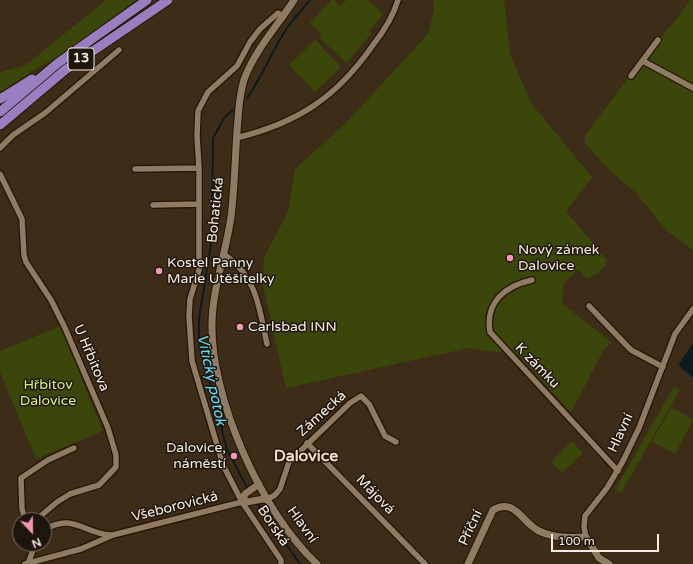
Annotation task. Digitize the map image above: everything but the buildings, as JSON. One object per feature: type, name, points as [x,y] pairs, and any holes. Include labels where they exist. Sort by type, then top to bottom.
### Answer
[{"type":"highway","name":"13","points":[[0,112],[58,62],[147,0]]},
{"type":"highway","name":"13","points":[[0,126],[65,70],[168,0]]},
{"type":"highway","points":[[0,99],[58,62]]},
{"type":"street","name":"Bohatická","points":[[265,498],[257,486],[230,421],[213,347],[214,301],[224,254],[234,191],[239,100],[245,78],[280,15],[294,0]]},
{"type":"street","points":[[236,138],[257,133],[290,119],[311,108],[335,91],[357,68],[378,38],[394,14],[398,0]]},
{"type":"street","name":"Borská","points":[[280,15],[260,29],[250,42],[237,66],[208,92],[197,118],[200,270],[190,299],[189,316],[192,361],[223,465],[242,502],[281,560],[281,564]]},
{"type":"street","points":[[631,76],[658,40]]},
{"type":"street","points":[[0,148],[13,135],[46,113],[119,50]]},
{"type":"street","points":[[643,61],[693,88]]},
{"type":"street","points":[[135,169],[199,168]]},
{"type":"street","name":"U Hřbitova","points":[[0,174],[22,219],[24,255],[26,262],[51,300],[65,328],[108,428],[116,455],[116,467],[99,485],[70,494],[57,502],[45,512]]},
{"type":"street","points":[[153,205],[199,204]]},
{"type":"street","points":[[224,254],[235,262],[252,285],[267,344]]},
{"type":"street","name":"K zámku","points":[[532,280],[507,288],[501,294],[491,315],[490,332],[618,471]]},
{"type":"street","points":[[589,306],[632,350],[664,367]]},
{"type":"street","name":"Hlavní","points":[[599,561],[586,537],[584,527],[585,516],[618,471],[639,428],[676,334],[687,315],[693,309]]},
{"type":"street","name":"Zámecká","points":[[265,498],[276,495],[280,489],[289,462],[350,403],[361,396],[369,404],[385,436],[396,442]]},
{"type":"street","name":"Májová","points":[[307,443],[425,564]]},
{"type":"street","points":[[23,512],[22,478],[48,460],[74,448]]},
{"type":"street","points":[[257,486],[246,494],[242,502],[251,503],[265,498]]},
{"type":"street","name":"Hlavní","points":[[265,498],[301,548],[317,564]]},
{"type":"street","name":"Všeborovická","points":[[27,564],[81,549],[113,536],[242,502]]},
{"type":"street","name":"Příční","points":[[468,564],[493,510],[501,505],[510,506],[538,531],[555,537],[586,537]]},
{"type":"street","name":"Všeborovická","points":[[52,526],[58,523],[73,522],[103,535],[113,536]]},
{"type":"street","name":"Všeborovická","points":[[27,564],[32,552]]},
{"type":"street","points":[[599,561],[609,564]]},
{"type":"green space","points":[[106,0],[137,0],[61,55],[32,71],[0,93],[0,72],[26,65]]},
{"type":"green space","points":[[331,0],[334,0],[341,6],[346,0],[368,0],[383,14],[369,31],[372,33],[346,63],[319,37],[321,34],[310,23]]},
{"type":"green space","points":[[433,0],[504,0],[510,54],[531,103],[592,177],[566,211],[607,260],[602,269],[596,274],[586,278],[578,269],[564,284],[562,303],[612,343],[604,349],[571,413],[518,355],[469,348],[286,388],[263,285],[264,257],[288,212],[295,169],[345,124],[428,34],[434,10]]},
{"type":"green space","points":[[690,0],[693,0],[693,250],[667,231],[637,194],[609,170],[585,143],[585,135],[649,50],[675,21]]},
{"type":"green space","points":[[315,40],[341,67],[315,92],[289,65]]},
{"type":"green space","name":"Hřbitov Dalovice","points":[[60,326],[103,431],[36,459],[0,372],[0,351]]},
{"type":"green space","points":[[674,386],[680,390],[621,493],[615,490]]},
{"type":"green space","points":[[672,407],[693,420],[675,454],[652,441]]},
{"type":"green space","points":[[572,441],[583,453],[562,473],[551,462]]},
{"type":"shaded area","points":[[693,343],[693,378],[680,367],[679,364]]},
{"type":"waterway","name":"Vitický potok","points":[[247,98],[285,31],[310,0]]},
{"type":"waterway","name":"Vitický potok","points":[[233,110],[224,118],[213,138],[212,238],[199,319],[199,339],[227,450],[248,489]]},
{"type":"waterway","name":"Vitický potok","points":[[257,503],[300,564]]},
{"type":"place","name":"Nový zámek Dalovice","points":[[510,258]]},
{"type":"place","name":"Kostel Panny Marie Utěšitelky","points":[[159,271]]},
{"type":"place","name":"Carlsbad INN","points":[[240,327]]},
{"type":"place","name":"Dalovice, náměstí","points":[[234,456]]},
{"type":"district","name":"Dalovice","points":[[306,457]]}]
